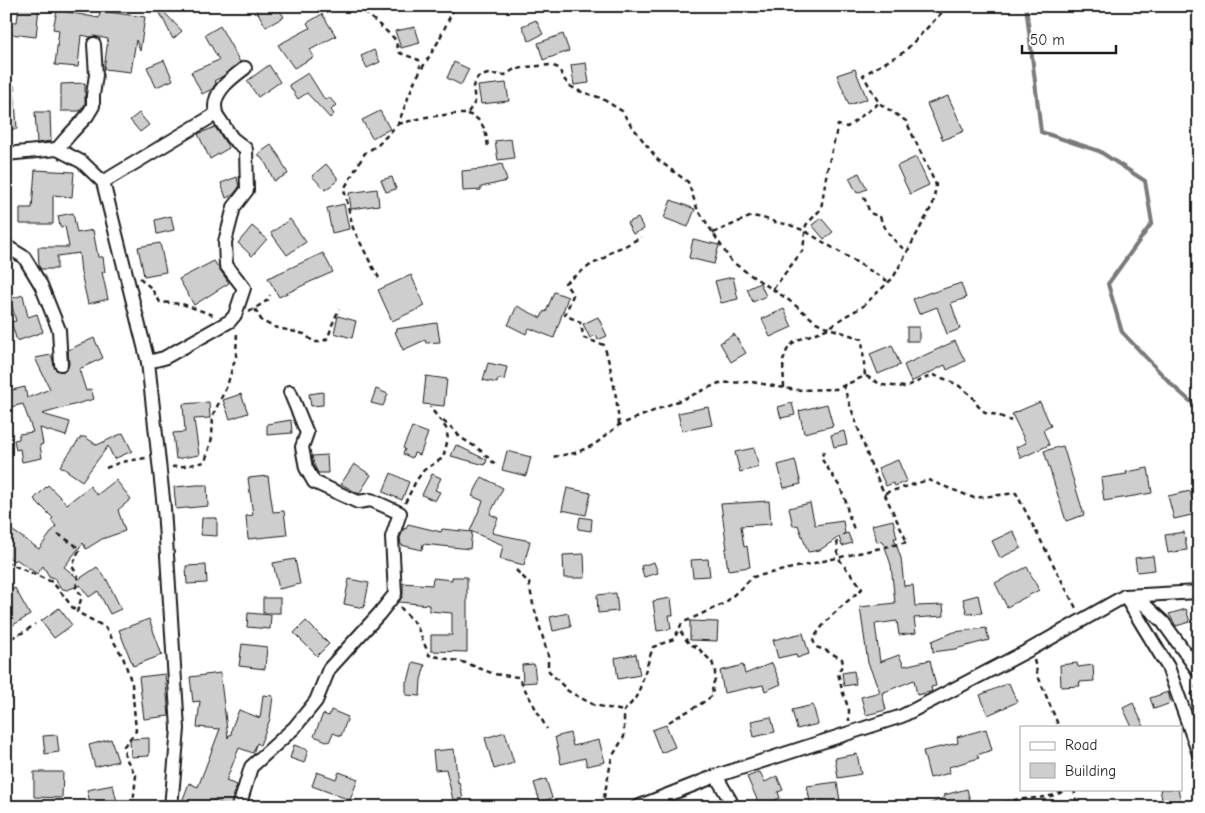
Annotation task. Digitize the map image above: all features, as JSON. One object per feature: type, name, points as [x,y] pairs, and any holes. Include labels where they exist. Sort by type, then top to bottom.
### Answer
[{"type":"street","points":[[57,149],[87,116],[93,106],[96,75],[94,44]]},
{"type":"street","points":[[148,362],[164,358],[230,321],[235,315],[244,288],[226,265],[226,242],[234,207],[247,190],[246,149],[232,138],[216,114],[215,104],[219,93],[230,79],[245,68]]},
{"type":"street","points":[[103,182],[216,114]]},
{"type":"street","points":[[6,154],[57,149],[82,162],[103,182],[148,362],[154,467],[164,508],[178,729],[171,807]]},
{"type":"street","points":[[6,246],[24,257],[41,285],[59,330],[61,364]]},
{"type":"street","points":[[239,807],[251,767],[294,728],[316,701],[329,669],[395,594],[392,538],[400,513],[371,500],[358,502],[314,482],[306,468],[302,447],[307,433],[290,392]]},
{"type":"street","points":[[637,807],[716,776],[902,716],[1031,649],[1125,596],[1199,592]]},
{"type":"street","points":[[1125,596],[1144,605],[1164,622],[1199,672]]},
{"type":"street","points":[[1125,596],[1168,667],[1199,754]]},
{"type":"street","points":[[716,776],[733,807]]},
{"type":"path","points":[[358,6],[394,38],[400,53],[419,60],[420,70]]},
{"type":"path","points":[[449,6],[472,6]]},
{"type":"path","points":[[784,388],[783,361],[787,350],[795,341],[829,328],[862,307],[889,282],[934,204],[936,185],[906,121],[879,103],[862,75],[904,52],[948,6]]},
{"type":"path","points":[[379,278],[353,228],[344,188],[365,153],[378,145],[398,124],[415,80],[438,42],[455,7]]},
{"type":"path","points":[[467,114],[475,102],[473,86],[478,78],[488,74],[505,75],[513,70],[528,67],[550,65],[559,68],[570,86],[601,98],[622,111],[658,160],[688,182],[697,208],[731,261],[786,298],[816,322],[862,339],[866,376]]},
{"type":"path","points":[[773,289],[803,250],[806,225],[822,209],[827,171],[838,125],[847,126],[879,103]]},
{"type":"path","points":[[398,124],[426,117],[467,114],[476,117],[483,125],[488,149]]},
{"type":"path","points":[[864,197],[870,213],[880,217],[884,228],[892,238],[908,252]]},
{"type":"path","points":[[713,233],[752,216],[790,225],[805,231],[889,282]]},
{"type":"path","points":[[619,425],[616,391],[604,345],[584,338],[580,322],[565,315],[573,295],[565,283],[592,264],[602,260],[612,251],[641,237]]},
{"type":"path","points":[[106,468],[121,462],[146,458],[154,467],[184,466],[205,462],[212,438],[213,415],[227,386],[236,356],[237,329],[230,321],[182,304],[160,302],[151,288],[139,277]]},
{"type":"path","points":[[230,321],[255,309],[268,300],[270,295]]},
{"type":"path","points":[[255,309],[262,321],[274,327],[304,334],[314,342],[322,342],[328,338],[339,309]]},
{"type":"path","points":[[866,376],[882,386],[905,387],[933,375],[958,385],[972,396],[978,406],[986,413],[998,415],[1011,421]]},
{"type":"path","points":[[552,457],[576,453],[594,444],[619,425],[688,397],[719,382],[752,382],[796,390],[836,389],[866,376]]},
{"type":"path","points":[[602,807],[612,757],[624,737],[624,711],[636,697],[653,648],[674,639],[682,623],[724,603],[753,577],[908,542],[871,465],[843,385]]},
{"type":"path","points":[[430,407],[460,437],[480,450],[495,464]]},
{"type":"path","points":[[400,513],[416,481],[424,470],[443,458],[448,439],[446,428],[440,418]]},
{"type":"path","points":[[824,451],[820,458],[840,487],[855,532]]},
{"type":"path","points":[[885,493],[928,480],[974,498],[1016,493],[1083,620]]},
{"type":"path","points":[[58,534],[75,545],[79,551],[72,566],[78,576],[76,588],[82,596],[77,612]]},
{"type":"path","points":[[837,541],[842,564],[858,581],[862,589],[832,614],[814,640],[816,647],[842,659],[844,664],[838,673],[849,710],[851,732]]},
{"type":"path","points":[[6,562],[52,582],[77,612],[105,627],[123,657],[132,684],[136,732],[124,746],[125,757],[136,775],[132,804],[127,807]]},
{"type":"path","points":[[516,570],[529,583],[548,655],[548,670],[568,691],[594,705],[624,711]]},
{"type":"path","points":[[395,594],[399,605],[416,624],[429,655],[466,663],[494,674],[518,677],[547,729]]},
{"type":"path","points":[[6,640],[26,631],[35,624]]},
{"type":"path","points":[[6,628],[11,638]]},
{"type":"path","points":[[669,722],[696,708],[713,695],[712,686],[715,680],[712,662],[696,647],[689,644],[679,629]]},
{"type":"path","points":[[1031,649],[1038,676],[1059,726]]},
{"type":"path","points":[[987,807],[1016,800],[1044,798],[1064,790]]},
{"type":"path","points":[[1074,790],[1075,807]]},
{"type":"building","points":[[19,6],[39,7],[36,37],[10,34],[11,22],[17,22]]},
{"type":"building","points":[[254,6],[277,6],[284,17],[266,27]]},
{"type":"building","points":[[161,9],[182,31],[173,39],[159,11]]},
{"type":"building","points":[[57,10],[99,18],[100,11],[145,17],[140,51],[136,40],[131,72],[104,69],[108,39],[94,36],[81,35],[78,67],[55,65],[59,30],[53,29]]},
{"type":"building","points":[[322,14],[336,36],[310,50],[314,57],[294,68],[278,45],[310,28],[307,23]]},
{"type":"building","points":[[536,20],[543,34],[529,41],[522,26]]},
{"type":"building","points":[[220,26],[240,62],[214,81],[216,83],[212,89],[202,94],[191,72],[219,60],[205,35]]},
{"type":"building","points":[[415,27],[420,43],[401,48],[395,31]]},
{"type":"building","points":[[563,34],[569,51],[543,60],[538,43]]},
{"type":"building","points":[[374,50],[380,62],[367,68],[361,56]]},
{"type":"building","points":[[164,60],[173,80],[156,87],[147,67]]},
{"type":"building","points":[[454,62],[469,69],[461,85],[447,78]]},
{"type":"building","points":[[586,63],[589,83],[574,85],[571,65]]},
{"type":"building","points":[[269,65],[280,82],[258,97],[247,81]]},
{"type":"building","points":[[855,69],[867,99],[849,105],[837,75]]},
{"type":"building","points":[[308,73],[325,100],[329,97],[336,105],[331,110],[334,114],[330,118],[307,93],[298,99],[289,85]]},
{"type":"building","points":[[85,83],[85,104],[80,111],[61,111],[61,84]]},
{"type":"building","points":[[506,83],[509,101],[481,104],[478,86]]},
{"type":"building","points":[[6,85],[14,85],[17,129],[6,130]]},
{"type":"building","points":[[948,96],[964,131],[943,140],[927,104]]},
{"type":"building","points":[[380,111],[390,129],[372,138],[362,120]]},
{"type":"building","points":[[35,112],[50,112],[51,141],[37,143]]},
{"type":"building","points":[[139,113],[149,125],[140,132],[130,120]]},
{"type":"building","points":[[215,127],[229,148],[210,159],[198,134]]},
{"type":"building","points":[[511,139],[514,158],[498,160],[495,141]]},
{"type":"building","points":[[271,145],[288,174],[274,181],[266,164],[258,154]]},
{"type":"building","points":[[916,157],[929,185],[910,194],[897,166]]},
{"type":"building","points":[[326,164],[337,177],[337,181],[325,190],[312,176]]},
{"type":"building","points":[[502,164],[507,181],[481,187],[481,190],[463,191],[462,171]]},
{"type":"building","points":[[35,170],[74,172],[72,197],[53,195],[53,224],[20,224],[20,208],[32,208]]},
{"type":"building","points":[[859,173],[867,189],[857,193],[849,178]]},
{"type":"building","points":[[237,177],[239,187],[233,195],[226,198],[221,183]]},
{"type":"building","points":[[392,177],[396,189],[386,192],[381,180]]},
{"type":"building","points":[[377,189],[379,205],[351,209],[349,193]]},
{"type":"building","points":[[671,200],[695,209],[688,227],[664,218]]},
{"type":"building","points":[[344,204],[349,229],[332,233],[327,208]]},
{"type":"building","points":[[73,213],[77,233],[93,230],[98,257],[103,257],[105,272],[102,272],[108,299],[88,304],[81,273],[79,253],[57,256],[57,269],[41,269],[39,266],[38,247],[69,247],[65,226],[60,227],[58,216]]},
{"type":"building","points":[[171,216],[174,230],[157,234],[155,220]]},
{"type":"building","points":[[638,218],[644,229],[633,234],[627,223]]},
{"type":"building","points":[[821,218],[833,232],[824,239],[812,225]]},
{"type":"building","points":[[290,219],[306,242],[287,255],[271,233]]},
{"type":"building","points":[[252,226],[267,239],[252,256],[238,243]]},
{"type":"building","points":[[693,239],[719,245],[714,264],[689,258]]},
{"type":"building","points":[[160,243],[166,272],[144,276],[138,247]]},
{"type":"building","points":[[323,253],[333,272],[279,297],[268,278]]},
{"type":"building","points":[[214,261],[229,283],[194,305],[179,279]]},
{"type":"building","points":[[411,275],[425,306],[392,321],[378,290]]},
{"type":"building","points":[[733,277],[738,299],[721,303],[715,281]]},
{"type":"building","points":[[760,283],[766,296],[753,302],[747,289]]},
{"type":"building","points":[[961,283],[966,298],[951,303],[960,329],[947,334],[937,307],[919,314],[913,299]]},
{"type":"building","points":[[554,292],[568,297],[554,338],[529,328],[526,334],[508,325],[517,306],[541,318],[544,311],[546,312]]},
{"type":"building","points":[[23,295],[28,317],[37,314],[43,332],[17,341],[11,322],[16,321],[10,299]]},
{"type":"building","points":[[784,309],[792,327],[770,337],[762,319]]},
{"type":"building","points":[[338,316],[356,321],[352,338],[334,333]]},
{"type":"building","points":[[598,317],[607,336],[598,340],[596,335],[590,338],[583,324]]},
{"type":"building","points":[[437,323],[440,342],[426,343],[425,340],[403,350],[395,332],[397,331],[396,329]]},
{"type":"building","points":[[907,327],[919,327],[919,341],[907,341]]},
{"type":"building","points":[[734,334],[746,353],[731,362],[720,343]]},
{"type":"building","points":[[94,338],[103,358],[79,369],[86,391],[91,389],[94,399],[42,414],[70,422],[66,436],[40,428],[43,444],[40,445],[42,458],[22,462],[20,449],[16,450],[14,440],[19,439],[19,434],[33,432],[23,404],[11,407],[8,391],[25,387],[27,398],[50,389],[35,358],[51,355],[55,369],[65,371],[69,364],[68,350]]},
{"type":"building","points":[[955,341],[965,361],[947,370],[945,365],[911,382],[904,365]]},
{"type":"building","points":[[892,345],[900,365],[878,374],[870,354]]},
{"type":"building","points":[[488,363],[507,367],[504,380],[498,379],[497,383],[483,380]]},
{"type":"building","points":[[426,376],[447,379],[444,406],[423,404]]},
{"type":"building","points":[[376,389],[388,394],[383,406],[371,403]]},
{"type":"building","points":[[323,392],[323,405],[311,406],[309,394]]},
{"type":"building","points":[[241,394],[248,413],[230,419],[223,400]]},
{"type":"building","points":[[209,402],[210,418],[194,419],[199,455],[176,459],[173,433],[185,432],[183,404]]},
{"type":"building","points":[[1040,402],[1051,426],[1043,430],[1049,445],[1021,458],[1016,447],[1026,443],[1012,414]]},
{"type":"building","points":[[792,403],[795,415],[781,418],[778,407]]},
{"type":"building","points":[[827,404],[833,426],[804,433],[799,411]]},
{"type":"building","points":[[708,407],[712,425],[682,431],[678,413]]},
{"type":"building","points":[[291,420],[292,433],[267,435],[267,424]]},
{"type":"building","points":[[412,427],[428,433],[420,455],[414,453],[412,458],[403,454],[405,449],[403,448]]},
{"type":"building","points":[[844,431],[847,444],[834,447],[831,435]]},
{"type":"building","points":[[123,433],[132,451],[114,459],[108,446],[82,481],[60,466],[81,437],[85,437],[97,445]]},
{"type":"building","points":[[456,445],[487,460],[485,465],[451,456]]},
{"type":"building","points":[[1063,446],[1084,515],[1066,521],[1044,451]]},
{"type":"building","points":[[754,448],[759,467],[740,472],[735,452]]},
{"type":"building","points":[[507,451],[531,457],[526,476],[502,470]]},
{"type":"building","points":[[327,455],[328,473],[318,473],[312,456]]},
{"type":"building","points":[[795,460],[801,484],[784,488],[778,465]]},
{"type":"building","points":[[898,460],[907,481],[895,486],[893,483],[886,486],[878,468]]},
{"type":"building","points":[[354,464],[371,475],[359,494],[341,484]]},
{"type":"building","points":[[1148,468],[1152,493],[1104,501],[1101,478]]},
{"type":"building","points":[[391,473],[409,482],[402,500],[383,492]]},
{"type":"building","points":[[432,474],[441,478],[435,490],[440,492],[435,501],[422,495]]},
{"type":"building","points":[[268,476],[273,512],[284,511],[287,535],[248,539],[246,516],[253,515],[248,478]]},
{"type":"building","points":[[482,477],[503,488],[490,514],[498,518],[492,533],[530,541],[524,565],[500,559],[503,545],[470,531],[483,501],[472,496]]},
{"type":"building","points":[[116,480],[131,499],[118,510],[125,531],[102,539],[86,549],[83,543],[64,567],[79,579],[97,567],[107,580],[121,609],[110,614],[98,591],[89,597],[80,585],[67,590],[63,589],[59,586],[56,579],[49,576],[43,566],[37,574],[16,559],[14,561],[6,555],[6,526],[39,549],[56,526],[51,520],[53,518],[34,499],[48,485],[67,504],[90,486],[97,495]]},
{"type":"building","points":[[207,485],[208,506],[176,509],[174,487]]},
{"type":"building","points":[[567,488],[591,493],[586,515],[562,510]]},
{"type":"building","points":[[1190,491],[1196,514],[1174,519],[1168,496]]},
{"type":"building","points":[[769,501],[771,524],[741,526],[744,547],[747,546],[750,567],[728,570],[721,504]]},
{"type":"building","points":[[810,503],[815,525],[843,521],[845,533],[842,535],[848,533],[852,543],[842,546],[839,537],[820,550],[808,552],[798,525],[793,526],[789,508]]},
{"type":"building","points":[[580,517],[592,519],[591,531],[578,529]]},
{"type":"building","points":[[202,518],[217,518],[217,536],[201,535]]},
{"type":"building","points":[[893,520],[897,538],[894,538],[901,558],[904,586],[913,585],[915,606],[943,605],[944,616],[914,618],[916,633],[899,635],[897,621],[875,624],[880,662],[899,655],[904,666],[930,660],[936,686],[931,687],[932,691],[930,692],[917,695],[914,680],[882,693],[886,710],[866,715],[861,697],[880,692],[868,663],[860,607],[895,603],[891,565],[883,541],[877,542],[872,525]]},
{"type":"building","points":[[408,524],[441,532],[442,529],[472,532],[470,549],[423,544],[422,550],[401,545],[400,538]]},
{"type":"building","points":[[1013,531],[1021,548],[1000,558],[992,541]]},
{"type":"building","points":[[1184,532],[1187,550],[1168,553],[1165,535]]},
{"type":"building","points":[[584,554],[585,578],[564,578],[563,555]]},
{"type":"building","points":[[1153,556],[1155,570],[1137,572],[1135,558]]},
{"type":"building","points":[[295,559],[300,584],[279,589],[273,563]]},
{"type":"building","points":[[708,559],[710,576],[693,577],[691,560]]},
{"type":"building","points":[[654,562],[658,573],[644,577],[641,566]]},
{"type":"building","points":[[206,565],[207,583],[187,584],[186,566]]},
{"type":"building","points":[[1027,567],[1039,590],[1007,607],[995,583]]},
{"type":"building","points":[[452,577],[467,577],[467,652],[431,651],[431,635],[452,635],[452,613],[429,611],[429,605],[399,602],[403,594],[403,583],[432,585],[433,578],[452,580]]},
{"type":"building","points":[[349,579],[369,583],[364,608],[344,604]]},
{"type":"building","points":[[15,588],[30,615],[13,625],[6,613],[6,593]]},
{"type":"building","points":[[616,593],[618,611],[598,613],[597,595]]},
{"type":"building","points":[[978,595],[982,613],[967,614],[963,599]]},
{"type":"building","points":[[263,598],[280,598],[280,613],[263,613]]},
{"type":"building","points":[[671,598],[673,615],[669,615],[671,629],[657,631],[653,601]]},
{"type":"building","points":[[59,608],[72,625],[54,638],[41,621]]},
{"type":"building","points":[[1186,609],[1190,622],[1176,626],[1169,614]]},
{"type":"building","points":[[248,613],[271,615],[270,629],[247,627]]},
{"type":"building","points":[[568,613],[571,627],[553,631],[550,617]]},
{"type":"building","points":[[149,619],[162,655],[133,666],[119,630]]},
{"type":"building","points":[[306,621],[329,644],[317,656],[294,633]]},
{"type":"building","points":[[690,621],[718,622],[717,641],[690,640]]},
{"type":"building","points":[[986,628],[989,640],[955,649],[933,652],[932,641],[954,632]]},
{"type":"building","points":[[803,633],[809,654],[797,658],[796,654],[778,658],[773,640]]},
{"type":"building","points":[[242,644],[267,647],[265,669],[239,666]]},
{"type":"building","points":[[636,654],[640,675],[618,679],[615,658]]},
{"type":"building","points":[[413,662],[425,665],[421,680],[420,696],[406,695],[406,681],[408,681]]},
{"type":"building","points":[[772,663],[781,684],[765,691],[763,685],[724,693],[720,671],[743,665],[745,674]]},
{"type":"building","points":[[1077,663],[1078,667],[1093,665],[1094,681],[1079,682],[1080,686],[1061,687],[1060,665]]},
{"type":"building","points":[[534,664],[536,682],[523,683],[522,665]]},
{"type":"building","points":[[854,671],[856,684],[844,686],[842,673]]},
{"type":"building","points":[[220,673],[228,738],[231,735],[239,710],[260,718],[263,695],[273,696],[270,719],[260,745],[257,743],[253,753],[239,748],[226,781],[237,785],[230,806],[212,800],[209,807],[180,807],[189,783],[198,787],[220,729],[197,727],[200,701],[193,702],[190,677]]},
{"type":"building","points":[[165,674],[169,716],[144,719],[139,677]]},
{"type":"building","points":[[1009,683],[1017,702],[988,715],[980,695]]},
{"type":"building","points":[[1168,692],[1171,703],[1154,709],[1150,698]]},
{"type":"building","points":[[1133,703],[1144,726],[1132,726],[1123,708]]},
{"type":"building","points":[[813,705],[818,724],[797,729],[792,710]]},
{"type":"building","points":[[331,710],[348,717],[341,736],[333,733],[329,742],[314,736],[323,714],[329,716]]},
{"type":"building","points":[[771,717],[775,732],[754,737],[751,721]]},
{"type":"building","points":[[666,725],[675,747],[661,753],[652,730]]},
{"type":"building","points":[[986,729],[992,750],[977,755],[979,758],[949,767],[950,773],[930,778],[923,751],[958,743],[957,737]]},
{"type":"building","points":[[505,732],[514,763],[494,769],[485,738]]},
{"type":"building","points":[[570,733],[573,746],[599,740],[605,762],[587,766],[585,758],[561,764],[555,737]]},
{"type":"building","points":[[57,735],[59,752],[45,754],[43,736]]},
{"type":"building","points":[[149,738],[149,756],[131,757],[130,739]]},
{"type":"building","points":[[111,739],[118,761],[95,767],[89,745]]},
{"type":"building","points":[[294,745],[308,750],[304,763],[290,758]]},
{"type":"building","points":[[454,749],[458,783],[463,798],[453,800],[446,769],[435,770],[433,751]]},
{"type":"building","points":[[857,754],[861,774],[838,778],[835,758]]},
{"type":"building","points":[[34,772],[63,772],[62,798],[34,797]]},
{"type":"building","points":[[317,772],[336,779],[339,772],[358,779],[350,800],[312,786]]},
{"type":"building","points":[[760,772],[765,782],[777,776],[783,790],[778,792],[780,798],[760,806],[747,777]]},
{"type":"building","points":[[546,779],[552,798],[540,802],[534,783]]},
{"type":"building","points":[[837,782],[841,807],[811,807],[807,786]]},
{"type":"building","points":[[113,785],[117,802],[91,807],[87,790]]},
{"type":"building","points":[[967,789],[971,805],[965,807],[923,807],[945,797],[944,795]]},
{"type":"building","points":[[1160,790],[1178,790],[1181,802],[1163,805]]},
{"type":"waterway","points":[[1026,6],[1041,132],[1099,151],[1145,181],[1152,223],[1108,284],[1122,332],[1173,386],[1199,409]]}]
